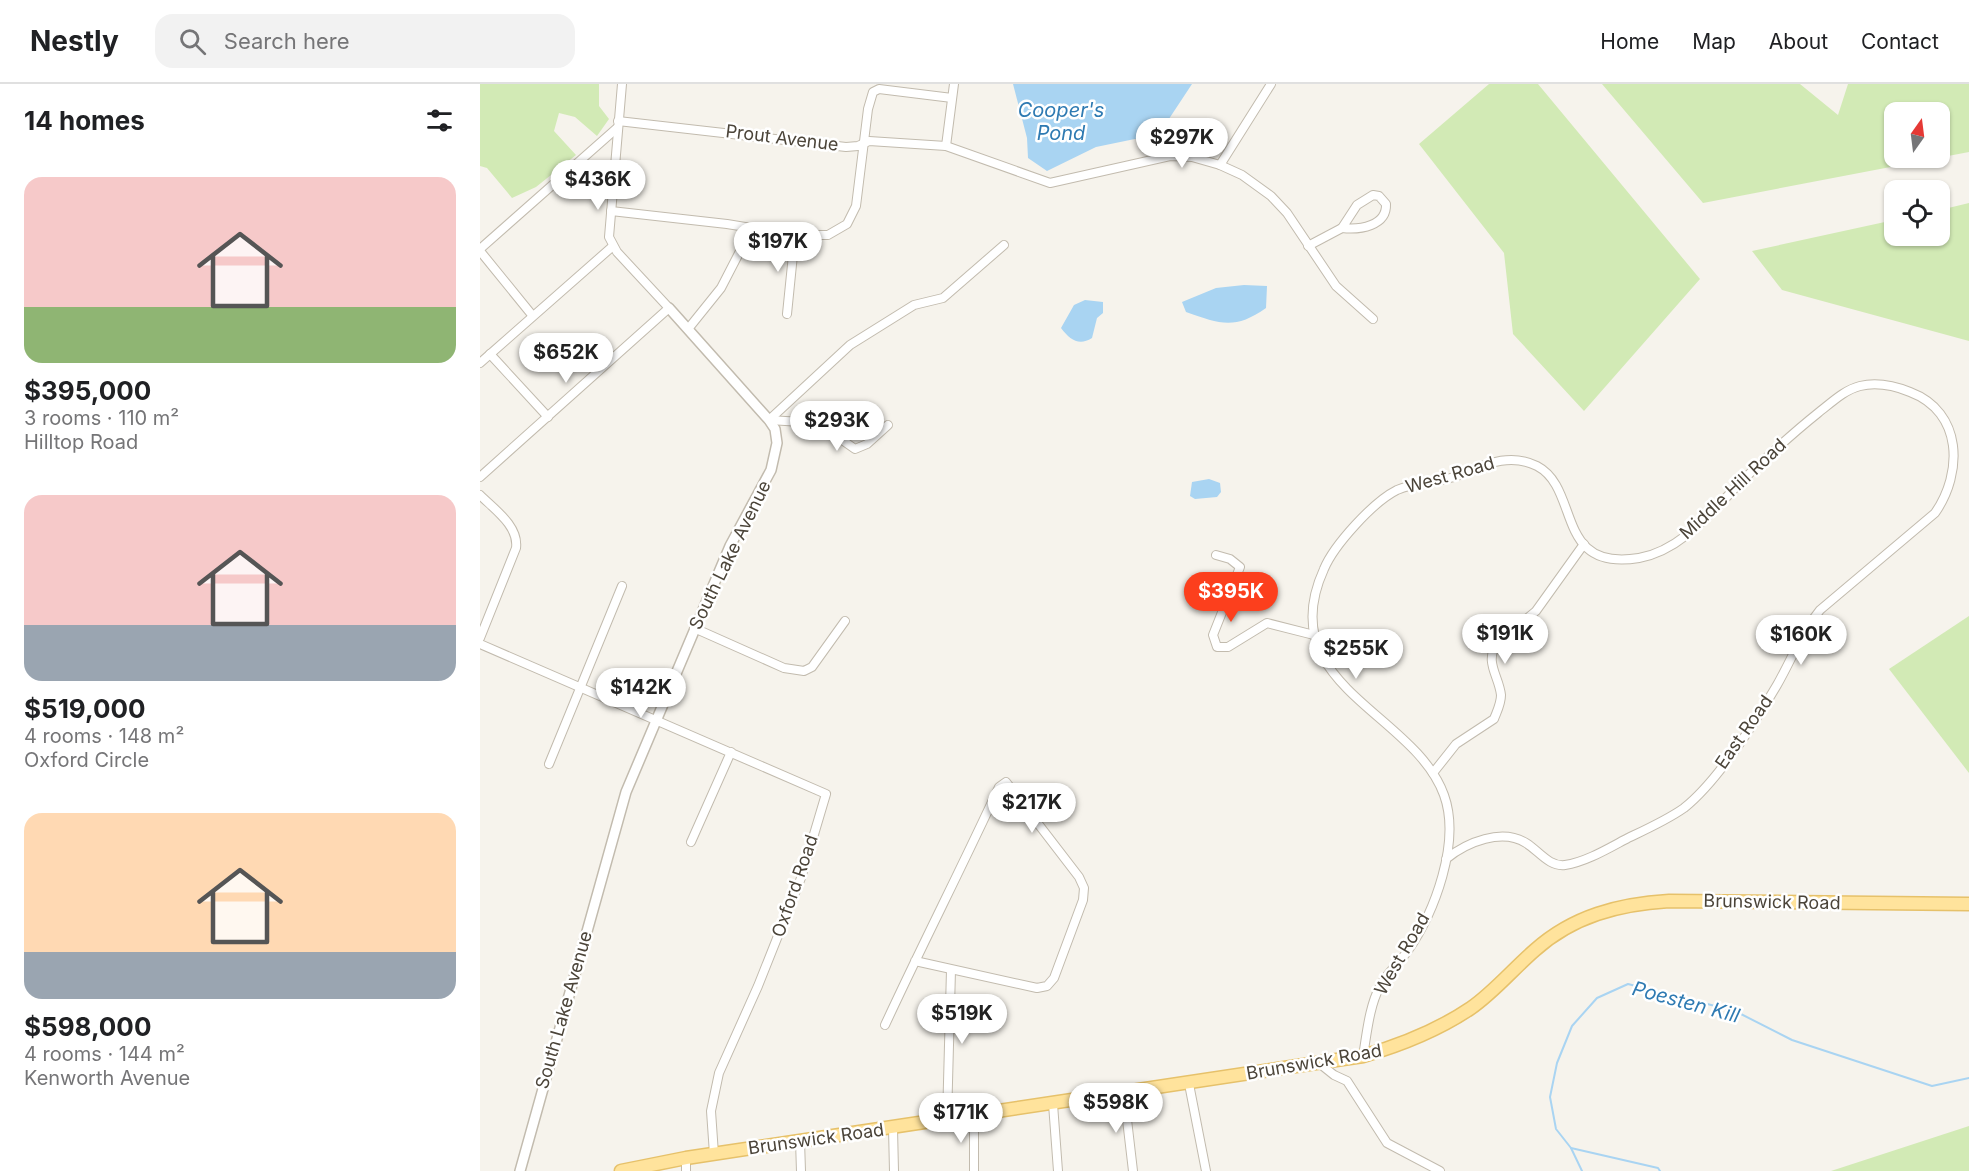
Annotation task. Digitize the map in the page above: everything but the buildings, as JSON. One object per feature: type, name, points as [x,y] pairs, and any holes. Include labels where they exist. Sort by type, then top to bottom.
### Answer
[{"type":"main road","name":"Brunswick Road","points":[[621,1171],[686,1158],[1124,1094],[1363,1056],[1418,1038],[1446,1024],[1472,1007],[1555,935],[1599,913],[1624,905],[1669,901],[1969,904]]},
{"type":"street","points":[[480,363],[613,246],[609,237],[622,84]]},
{"type":"street","points":[[946,146],[954,84]]},
{"type":"street","points":[[1220,165],[1271,84]]},
{"type":"street","points":[[611,211],[795,235],[828,235],[842,229],[850,220],[861,178],[868,109],[876,90],[952,99]]},
{"type":"street","points":[[532,315],[480,250],[618,124]]},
{"type":"street","name":"Prout Avenue","points":[[618,124],[846,147],[886,141],[946,146],[1050,183],[1170,156],[1191,157],[1220,165],[1242,175],[1271,196],[1287,213],[1336,286],[1373,319]]},
{"type":"street","points":[[1308,246],[1342,228],[1358,228],[1376,223],[1385,211],[1384,201],[1376,195],[1367,197],[1357,205],[1342,228]]},
{"type":"street","points":[[688,329],[721,288],[752,228]]},
{"type":"street","points":[[787,314],[795,235]]},
{"type":"street","points":[[769,420],[850,345],[914,305],[943,298],[1004,245]]},
{"type":"street","name":"South Lake Avenue","points":[[520,1171],[626,792],[730,546],[771,470],[777,442],[775,429],[769,420],[613,246]]},
{"type":"street","points":[[480,477],[669,308]]},
{"type":"street","points":[[490,354],[548,417]]},
{"type":"street","name":"East Road","points":[[1446,859],[1468,846],[1502,836],[1524,842],[1552,863],[1566,865],[1658,824],[1696,797],[1758,715],[1812,619],[1844,588],[1935,513],[1950,486],[1956,456],[1954,441],[1948,427],[1931,404],[1918,395],[1892,386],[1859,387],[1846,392]]},
{"type":"street","name":"Middle Hill Road","points":[[1584,544],[1603,555],[1629,559],[1651,555],[1668,548],[1690,532],[1791,435],[1846,392]]},
{"type":"street","points":[[769,420],[818,423],[855,448],[867,444],[888,425]]},
{"type":"street","name":"West Road","points":[[1363,1056],[1377,991],[1419,931],[1446,859],[1450,815],[1433,772],[1419,754],[1343,684],[1331,668],[1314,634],[1318,584],[1331,555],[1384,499],[1407,487],[1455,476],[1509,459],[1528,463],[1542,470],[1557,485],[1568,521],[1584,544]]},
{"type":"street","points":[[480,495],[508,524],[517,538],[516,548],[480,638]]},
{"type":"street","points":[[1433,772],[1456,744],[1494,719],[1501,696],[1493,669],[1492,650],[1497,643],[1536,611],[1584,544]]},
{"type":"street","points":[[1216,555],[1239,563],[1240,567],[1213,635],[1218,647],[1228,647],[1267,623],[1314,634]]},
{"type":"street","points":[[549,764],[622,586]]},
{"type":"street","points":[[694,628],[784,668],[804,671],[812,667],[845,621]]},
{"type":"street","name":"Oxford Road","points":[[480,644],[822,792],[826,797],[801,878],[758,986],[719,1072],[711,1111],[714,1154]]},
{"type":"street","points":[[691,842],[730,752]]},
{"type":"street","points":[[885,1024],[915,961],[999,787],[1006,783],[1014,790],[1079,877],[1084,888],[1083,900],[1054,978],[1047,986],[1037,988],[915,961]]},
{"type":"street","points":[[947,1120],[951,970]]},
{"type":"street","points":[[1319,1063],[1334,1075],[1347,1081],[1387,1143],[1440,1171]]},
{"type":"street","points":[[1189,1084],[1206,1171]]},
{"type":"street","points":[[1124,1094],[1133,1171]]},
{"type":"street","points":[[1053,1104],[1058,1171]]},
{"type":"street","points":[[974,1116],[974,1171]]},
{"type":"street","points":[[892,1128],[894,1171]]},
{"type":"street","points":[[800,1141],[801,1171]]},
{"type":"street","points":[[686,1158],[686,1171]]},
{"type":"green space","points":[[480,84],[599,84],[599,106],[609,119],[597,136],[575,117],[559,113],[554,131],[576,155],[536,187],[512,198],[487,168],[480,166]]},
{"type":"green space","points":[[1489,84],[1538,84],[1700,279],[1584,411],[1513,334],[1504,253],[1419,144]]},
{"type":"green space","points":[[1602,84],[1800,84],[1838,115],[1848,84],[1969,84],[1969,152],[1950,156],[1950,102],[1884,102],[1886,168],[1703,203]]},
{"type":"green space","points":[[1969,203],[1969,341],[1782,290],[1752,251],[1884,222],[1884,246],[1950,246],[1950,208]]},
{"type":"green space","points":[[1969,616],[1969,773],[1889,669]]},
{"type":"green space","points":[[1969,1126],[1969,1171],[1831,1171]]},
{"type":"water","name":"Cooper's Pond","points":[[1013,84],[1192,84],[1159,134],[1096,147],[1047,171],[1028,158],[1027,138]]},
{"type":"water","points":[[1244,285],[1267,286],[1266,308],[1245,320],[1227,323],[1208,320],[1186,312],[1182,302],[1216,288]]},
{"type":"water","points":[[1085,300],[1103,302],[1103,313],[1097,318],[1092,338],[1079,342],[1071,339],[1061,328],[1074,305]]},
{"type":"water","points":[[1209,479],[1220,483],[1221,492],[1217,497],[1195,499],[1190,496],[1192,482]]},
{"type":"waterway","name":"Poesten Kill","points":[[1660,1171],[1658,1168],[1571,1148],[1556,1129],[1550,1097],[1557,1063],[1572,1026],[1597,998],[1628,984],[1735,1011],[1792,1040],[1932,1086],[1969,1078]]},
{"type":"waterway","name":"Poesten Kill","points":[[1571,1148],[1582,1171]]}]
